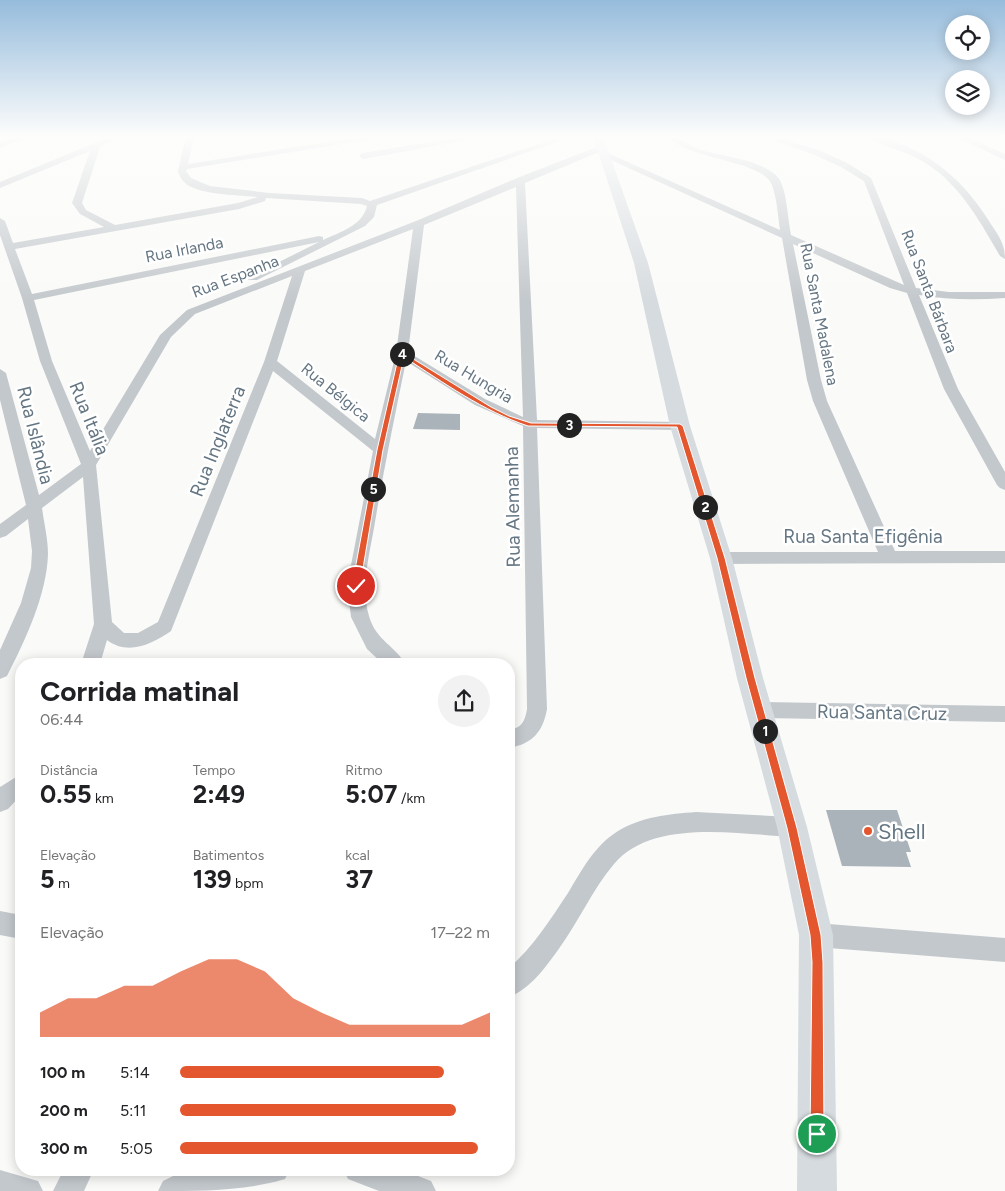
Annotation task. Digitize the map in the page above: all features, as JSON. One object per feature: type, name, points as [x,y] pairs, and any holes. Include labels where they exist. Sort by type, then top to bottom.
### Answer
[{"type":"street","points":[[82,192],[78,203],[83,212],[113,228]]},
{"type":"street","points":[[231,192],[270,196],[356,200],[371,204],[407,192]]},
{"type":"street","name":"Rua Espanha","points":[[0,532],[89,465],[166,335],[191,312],[419,223],[493,192]]},
{"type":"street","name":"Rua Alemanha","points":[[516,738],[535,724],[537,709],[530,424],[520,192]]},
{"type":"street","points":[[621,192],[641,263],[680,426],[721,558],[759,710],[792,828],[816,935],[818,962],[817,1191]]},
{"type":"street","name":"Rua Espanha","points":[[688,192],[881,281],[911,291],[955,296],[1005,295]]},
{"type":"street","name":"Rua Santa Madalena","points":[[778,192],[810,362],[820,400],[889,557]]},
{"type":"street","name":"Rua Santa Bárbara","points":[[872,192],[951,389],[1005,485]]},
{"type":"street","points":[[964,192],[972,201],[1005,256]]},
{"type":"street","points":[[10,247],[239,206],[270,196]]},
{"type":"street","points":[[191,312],[272,268],[346,233],[369,217],[371,204]]},
{"type":"street","name":"Rua Itália","points":[[0,221],[28,298],[46,360],[89,465],[103,624]]},
{"type":"street","points":[[389,658],[374,644],[360,617],[356,586],[380,450],[402,354],[419,223]]},
{"type":"street","name":"Rua Irlanda","points":[[28,298],[346,233]]},
{"type":"street","points":[[272,268],[294,272]]},
{"type":"street","name":"Rua Inglaterra","points":[[103,624],[110,634],[118,640],[132,641],[145,639],[165,626],[270,362],[294,272]]},
{"type":"street","name":"Rua Hungria","points":[[402,354],[489,408],[507,417],[530,424],[680,426]]},
{"type":"street","name":"Rua Bélgica","points":[[270,362],[380,450]]},
{"type":"street","name":"Rua Islândia","points":[[0,373],[34,507],[39,542],[39,568],[30,603],[0,671]]},
{"type":"street","name":"Rua Santa Efigênia","points":[[721,558],[1005,557]]},
{"type":"street","points":[[92,658],[103,624]]},
{"type":"street","name":"Rua Santa Cruz","points":[[759,710],[1005,714]]},
{"type":"street","points":[[515,980],[524,973],[546,946],[608,853],[636,833],[660,825],[687,823],[792,828]]},
{"type":"street","points":[[0,923],[15,926]]},
{"type":"street","points":[[816,935],[1005,950]]},
{"type":"street","points":[[68,1191],[76,1176]]},
{"type":"street","points":[[173,1191],[243,1176]]},
{"type":"street","points":[[378,1176],[421,1191]]},
{"type":"street","points":[[0,1185],[28,1191]]},
{"type":"building","points":[[418,413],[460,414],[460,430],[413,429]]},
{"type":"building","name":"Shell","points":[[826,810],[897,810],[911,852],[906,852],[911,867],[842,866]]},
{"type":"place","name":"Shell","points":[[868,831]]},
{"type":"route","points":[[356,586],[380,450],[402,354],[489,408],[507,417],[530,424],[680,426],[721,558],[750,678],[792,828],[816,935],[818,962],[817,1134]]}]
